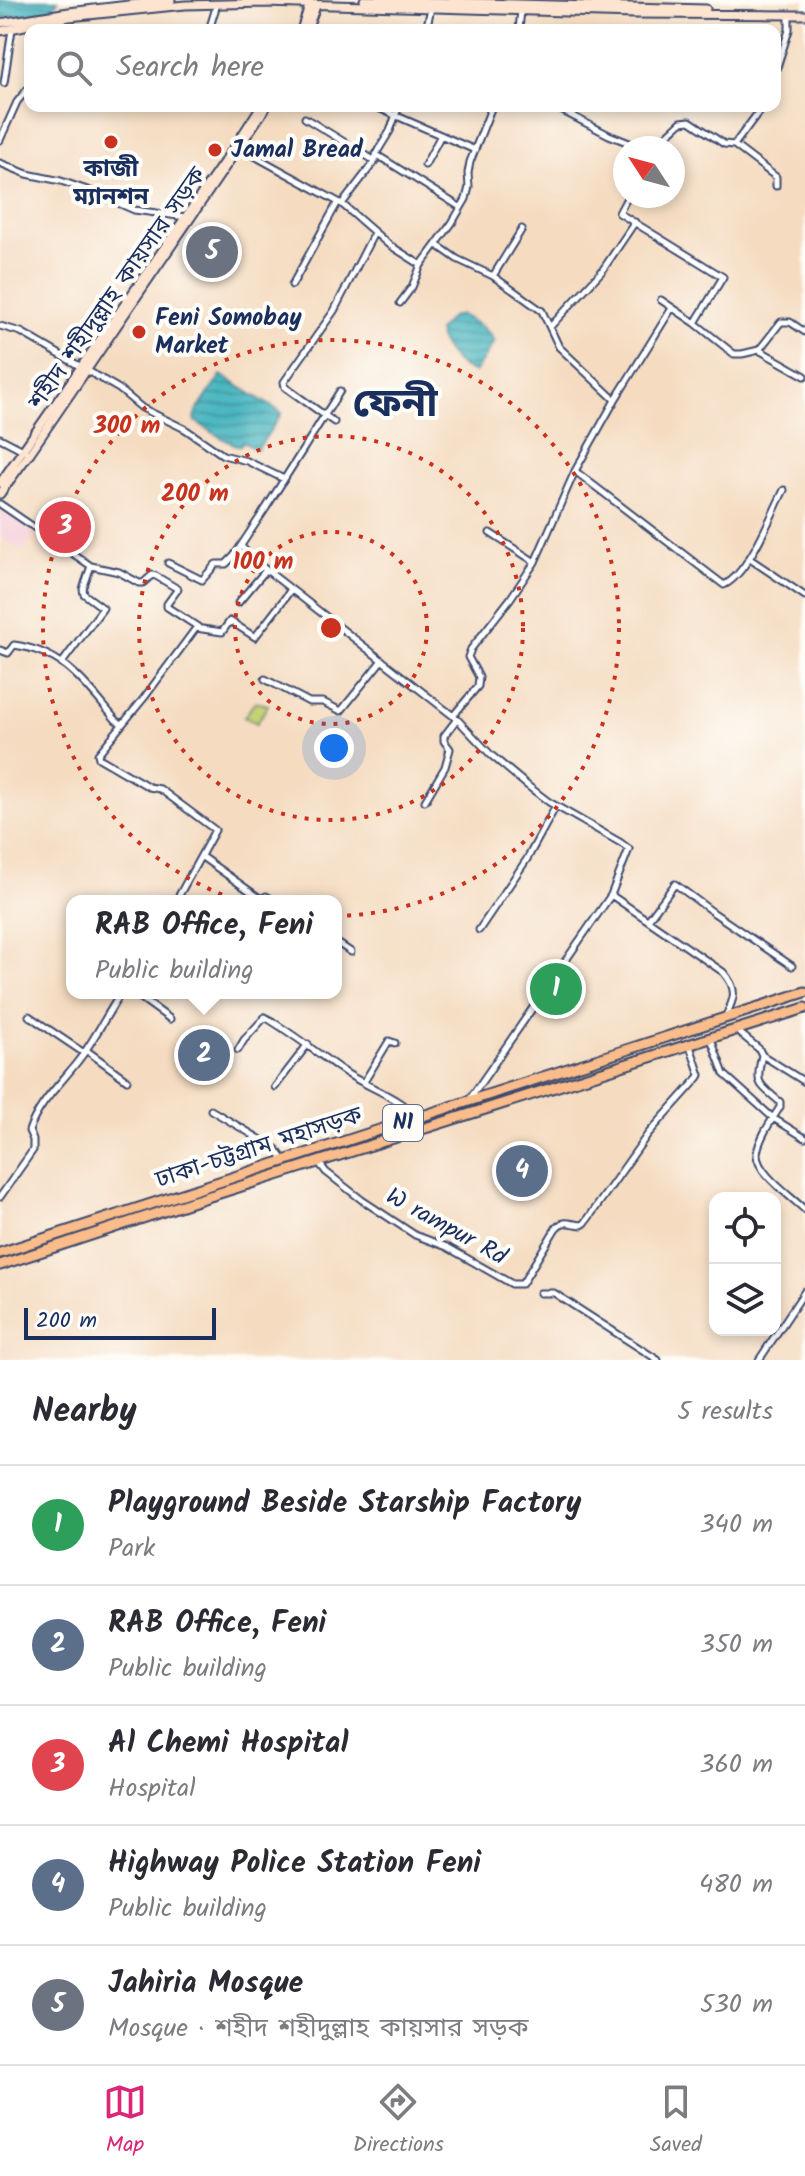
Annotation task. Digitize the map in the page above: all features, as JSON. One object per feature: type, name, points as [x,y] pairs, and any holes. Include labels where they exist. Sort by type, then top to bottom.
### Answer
[{"type":"highway","name":"ঢাকা-চট্টগ্রাম মহাসড়ক","points":[[0,1253],[804,992]]},
{"type":"highway","name":"ঢাকা-চট্টগ্রাম মহাসড়ক","points":[[0,1265],[805,1008]]},
{"type":"main road","points":[[0,23],[171,0]]},
{"type":"main road","points":[[364,0],[524,3],[637,11],[805,13]]},
{"type":"main road","points":[[48,24],[69,17],[265,2],[313,6],[805,13]]},
{"type":"main road","points":[[306,24],[313,6]]},
{"type":"main road","points":[[0,31],[24,28]]},
{"type":"main road","name":"শহীদ শহীদুল্লাহ কায়সার সড়ক","points":[[0,494],[257,112]]},
{"type":"main road","name":"শহীদ শহীদুল্লাহ কায়সার সড়ক","points":[[187,218],[263,112]]},
{"type":"main road","name":"শহীদ শহীদুল্লাহ কায়সার সড়ক","points":[[0,483],[27,452]]},
{"type":"street","points":[[637,11],[645,0]]},
{"type":"street","points":[[211,24],[217,4]]},
{"type":"street","points":[[427,24],[431,8]]},
{"type":"street","points":[[520,24],[521,10]]},
{"type":"street","points":[[781,55],[789,30],[789,15]]},
{"type":"street","points":[[4,83],[12,29]]},
{"type":"street","points":[[0,140],[24,93]]},
{"type":"street","points":[[387,112],[475,150]]},
{"type":"street","points":[[292,285],[340,203],[376,158],[397,112]]},
{"type":"street","points":[[400,303],[460,207],[469,187],[468,173],[475,150],[490,112]]},
{"type":"street","points":[[565,112],[613,137]]},
{"type":"street","points":[[734,145],[759,112]]},
{"type":"street","points":[[305,118],[460,207]]},
{"type":"street","points":[[666,136],[681,122],[690,121],[724,144],[734,145],[776,177],[776,186]]},
{"type":"street","points":[[425,165],[441,135]]},
{"type":"street","points":[[240,148],[340,203],[374,233],[421,265]]},
{"type":"street","points":[[0,163],[93,192],[134,210],[187,218]]},
{"type":"street","points":[[622,208],[619,213],[723,277],[695,323]]},
{"type":"street","points":[[550,327],[602,271],[635,222]]},
{"type":"street","points":[[493,276],[522,229]]},
{"type":"street","points":[[334,422],[285,387],[284,382],[334,311],[374,233]]},
{"type":"street","points":[[437,245],[457,259],[493,276],[542,311],[559,347],[615,400]]},
{"type":"street","points":[[661,300],[734,354],[759,350],[781,322],[790,322],[805,332]]},
{"type":"street","points":[[425,801],[450,754],[444,736],[478,686],[479,677],[468,657],[471,649],[535,562],[575,471],[672,308]]},
{"type":"street","points":[[0,326],[21,332],[119,389],[142,408],[185,429],[223,455],[247,461],[284,479]]},
{"type":"street","points":[[759,350],[805,376]]},
{"type":"street","points":[[168,563],[202,580],[216,564],[226,564],[241,546],[340,391]]},
{"type":"street","points":[[0,438],[27,452]]},
{"type":"street","points":[[575,471],[721,585],[732,580],[750,559],[784,490]]},
{"type":"street","points":[[0,504],[91,566],[119,572],[139,583],[152,575],[156,576],[178,589],[167,607],[198,627],[222,632],[230,621],[255,637],[291,589]]},
{"type":"street","points":[[490,533],[535,562]]},
{"type":"street","points":[[241,546],[266,570],[455,717],[491,755],[528,786],[629,849],[611,895],[469,1101]]},
{"type":"street","points":[[750,559],[805,596]]},
{"type":"street","points":[[62,663],[103,608],[84,594],[91,566]]},
{"type":"street","points":[[238,603],[266,570]]},
{"type":"street","points":[[179,895],[202,857],[214,833],[213,828],[160,789],[149,787],[99,758],[98,754],[198,627]]},
{"type":"street","points":[[0,650],[8,653],[14,645],[23,646],[62,663],[85,682],[122,724]]},
{"type":"street","points":[[265,679],[309,702],[323,702],[341,711],[382,660]]},
{"type":"street","points":[[479,930],[527,859],[556,806]]},
{"type":"street","points":[[202,857],[255,895]]},
{"type":"street","points":[[648,920],[675,884],[792,966]]},
{"type":"street","points":[[611,895],[709,962],[731,981],[733,1000],[724,1019]]},
{"type":"street","points":[[342,946],[351,952]]},
{"type":"street","points":[[0,1197],[33,1150],[29,1131],[32,1121],[85,1051],[117,999]]},
{"type":"street","points":[[142,999],[170,1019]]},
{"type":"street","points":[[29,1016],[127,1080]]},
{"type":"street","points":[[238,1050],[265,1017],[308,1044],[345,1073],[401,1103],[418,1118],[424,1129]]},
{"type":"street","points":[[736,1030],[762,1055],[805,1082]]},
{"type":"street","points":[[711,1039],[724,1074],[773,1118],[805,1138]]},
{"type":"street","points":[[364,1082],[389,1041],[395,1043]]},
{"type":"street","points":[[275,1087],[308,1044]]},
{"type":"street","name":"W rampur Rd","points":[[319,1163],[362,1200],[415,1235],[447,1247],[512,1284],[522,1284],[556,1228],[565,1222],[585,1223],[648,1134],[699,1077],[690,1046]]},
{"type":"street","points":[[762,1055],[759,1083],[780,1102],[780,1107],[762,1139],[757,1153],[758,1162],[763,1171],[805,1210]]},
{"type":"street","points":[[211,1110],[270,1145],[284,1160]]},
{"type":"street","points":[[759,1360],[805,1291]]},
{"type":"street","points":[[540,1293],[554,1293],[658,1360]]},
{"type":"shaded area","points":[[2,509],[36,531],[23,551],[0,537]]},
{"type":"green space","points":[[255,702],[268,705],[257,723],[244,717]]},
{"type":"water","points":[[0,0],[58,0],[54,7],[47,10],[0,19]]},
{"type":"water","points":[[461,315],[484,329],[494,342],[475,372],[452,357],[438,331],[451,317]]},
{"type":"water","points":[[221,375],[282,413],[257,450],[243,442],[239,446],[195,421],[195,414]]},
{"type":"place","name":"কাজী ম্যানশন","points":[[111,142]]},
{"type":"place","name":"Jamal Bread","points":[[215,150]]},
{"type":"place","name":"Jahiria Mosque","points":[[212,252]]},
{"type":"place","name":"Feni Somobay Market","points":[[139,332]]},
{"type":"place","name":"Al Chemi Hospital","points":[[65,527]]},
{"type":"place","name":"Playground Beside Starship Factory","points":[[556,989]]},
{"type":"place","name":"RAB Office, Feni","points":[[204,1055]]},
{"type":"place","name":"Highway Police Station Feni","points":[[522,1171]]},
{"type":"district","name":"ফেনী","points":[[395,405]]}]
